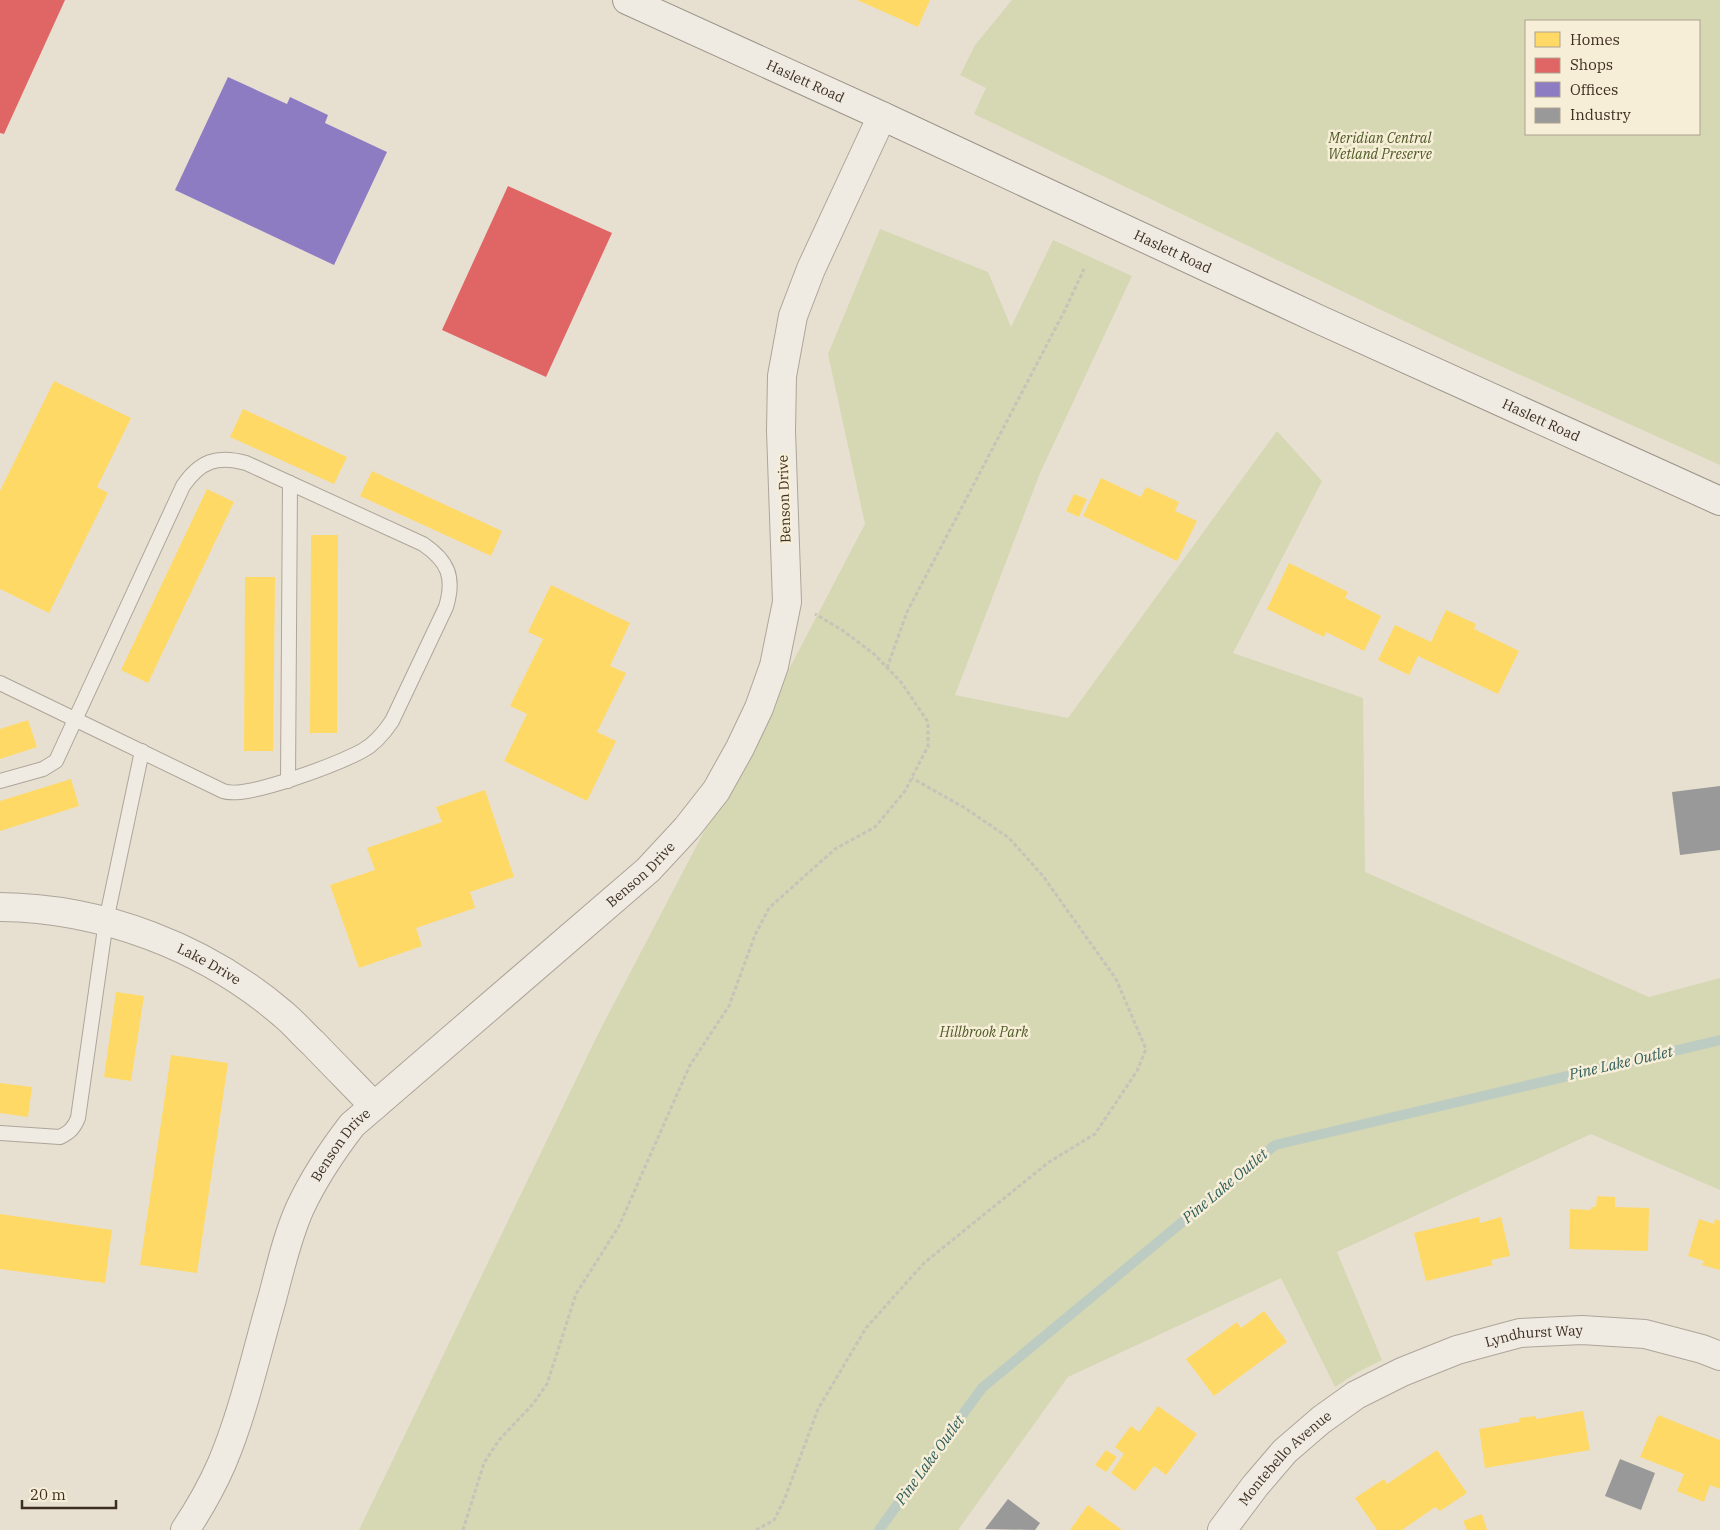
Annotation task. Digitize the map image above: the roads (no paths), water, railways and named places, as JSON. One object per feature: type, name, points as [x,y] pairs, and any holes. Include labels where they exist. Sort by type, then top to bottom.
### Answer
[{"type":"street","name":"Haslett Road","points":[[627,0],[1720,502]]},
{"type":"street","name":"Benson Drive","points":[[186,1530],[205,1497],[235,1430],[287,1244],[300,1210],[316,1177],[333,1150],[352,1125],[648,870],[687,828],[716,791],[740,748],[759,708],[774,666],[787,602],[781,422],[782,376],[793,316],[811,269],[882,116]]},
{"type":"street","name":"Lake Drive","points":[[0,907],[62,912],[106,921],[145,933],[182,949],[218,968],[252,989],[284,1014],[374,1106]]},
{"type":"street","name":"Lyndhurst Way","points":[[1356,1395],[1402,1372],[1458,1350],[1520,1334],[1582,1330],[1645,1334],[1702,1349],[1720,1356]]},
{"type":"street","name":"Montebello Avenue","points":[[1222,1530],[1254,1486],[1285,1451],[1321,1420],[1356,1395]]},
{"type":"lane","points":[[0,683],[76,720],[142,751],[228,793],[240,793],[288,781],[362,750],[383,733],[392,721],[446,607],[451,593],[450,578],[445,564],[429,548],[290,483],[246,463],[232,459],[217,460],[203,464],[191,474],[183,486],[76,720],[58,756],[52,764],[43,769],[0,781]]},
{"type":"lane","points":[[288,781],[290,483]]},
{"type":"lane","points":[[0,1133],[52,1138],[60,1137],[75,1127],[78,1118],[106,921],[142,751]]},
{"type":"waterway","name":"Pine Lake Outlet","points":[[879,1530],[982,1388],[1275,1145],[1720,1040]]},
{"type":"park label","name":"Meridian Central Wetland Preserve","points":[[1380,146]]},
{"type":"park label","name":"Hillbrook Park","points":[[984,1032]]}]
